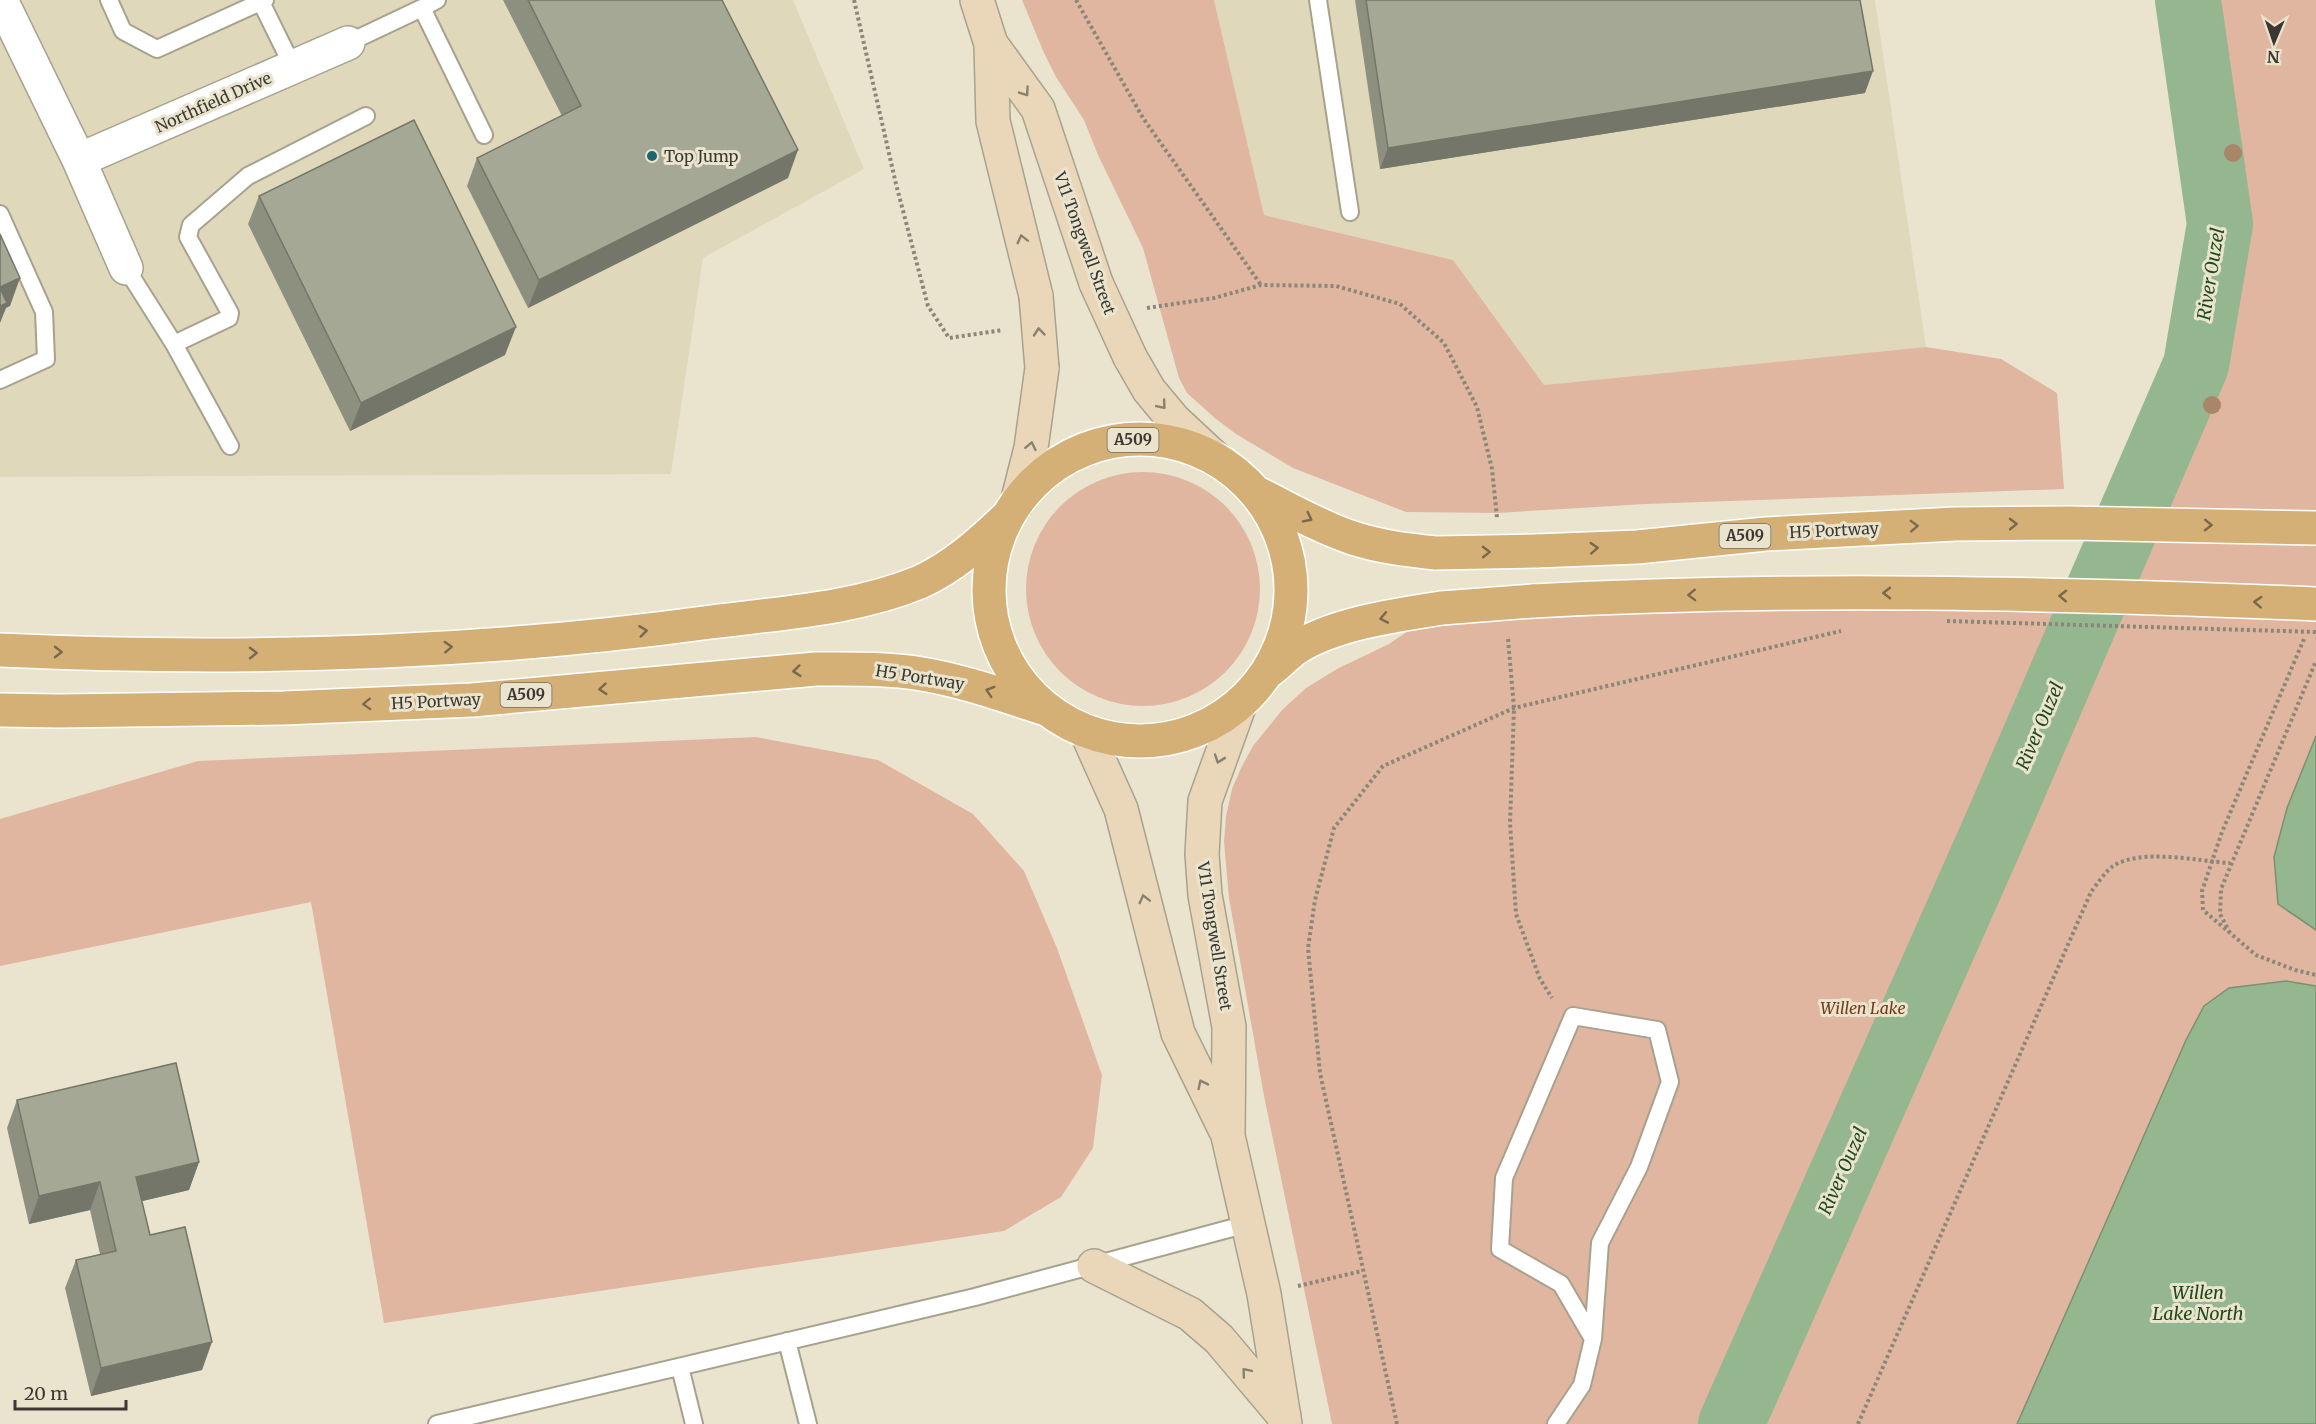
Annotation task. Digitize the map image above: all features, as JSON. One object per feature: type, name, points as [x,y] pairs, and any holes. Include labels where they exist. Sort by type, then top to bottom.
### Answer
[{"type":"main road","name":"A509","points":[[0,650],[167,655],[348,651],[549,642],[709,623],[879,597],[922,581],[956,561],[1012,510],[1042,475],[1073,455],[1108,442],[1145,439],[1182,445],[1216,460],[1255,492],[1281,534],[1292,581],[1287,629],[1267,673]]},
{"type":"main road","name":"H5 Portway","points":[[1255,492],[1322,526],[1354,538],[1395,548],[1436,553],[1637,547],[1777,534],[1955,524],[2069,523],[2316,528]]},
{"type":"main road","name":"A509","points":[[1012,510],[994,549],[989,585],[991,620],[1002,654],[1021,684],[1046,709],[1086,731],[1125,741],[1166,739],[1206,727],[1240,704],[1267,673],[1298,647],[1330,633],[1377,618],[1442,608],[1533,601],[1726,594],[1943,612],[2181,598],[2314,613]]},
{"type":"main road","name":"H5 Portway","points":[[0,710],[284,708],[472,700],[816,669],[871,669],[921,674],[971,685],[1046,709]]},
{"type":"street","points":[[1,0],[79,160],[126,268]]},
{"type":"street","name":"V11 Tongwell Street","points":[[977,0],[991,44],[993,121],[1036,296],[1042,368],[1033,437],[1012,510]]},
{"type":"street","name":"Northfield Drive","points":[[79,160],[348,43]]},
{"type":"street","name":"V11 Tongwell Street","points":[[991,44],[1038,109],[1096,283],[1130,357],[1149,390],[1174,420],[1216,460]]},
{"type":"street","name":"V11 Tongwell Street","points":[[1240,704],[1205,801],[1202,855],[1206,895],[1229,1027],[1228,1137],[1264,1294],[1285,1420]]},
{"type":"street","name":"V11 Tongwell Street","points":[[1086,731],[1120,809],[1178,1034],[1228,1137]]},
{"type":"street","points":[[1094,1266],[1190,1314],[1219,1339],[1285,1420]]},
{"type":"lane","points":[[109,0],[123,31],[157,49],[262,1],[293,67]]},
{"type":"lane","points":[[1318,0],[1350,212]]},
{"type":"lane","points":[[348,43],[430,4],[484,135]]},
{"type":"lane","points":[[174,344],[229,318],[230,313],[188,237],[191,225],[248,176],[366,116]]},
{"type":"lane","points":[[0,214],[44,312],[46,360],[0,380]]},
{"type":"lane","points":[[126,268],[174,344],[230,446]]},
{"type":"lane","points":[[1556,1424],[1582,1385],[1593,1340],[1600,1243],[1639,1167],[1670,1082],[1657,1030],[1573,1016],[1504,1178],[1500,1249],[1561,1284],[1593,1340]]},
{"type":"lane","points":[[441,1424],[975,1297],[1247,1224]]},
{"type":"lane","points":[[787,1341],[808,1424]]},
{"type":"lane","points":[[680,1367],[694,1424]]},
{"type":"path","points":[[854,0],[896,184],[927,306],[949,338],[1007,329]]},
{"type":"path","points":[[1076,0],[1143,118],[1261,285]]},
{"type":"path","points":[[1145,308],[1214,298],[1261,285],[1336,286],[1400,304],[1444,343],[1477,407],[1492,469],[1498,524]]},
{"type":"path","points":[[1943,612],[2316,632]]},
{"type":"path","points":[[2314,613],[2222,832],[2202,891],[2203,910],[2256,955],[2295,970],[2316,975]]},
{"type":"path","points":[[1507,627],[1514,708],[1510,823],[1516,914],[1540,979],[1563,1014],[1573,1016]]},
{"type":"path","points":[[1397,1424],[1320,1073],[1308,948],[1315,900],[1334,828],[1383,766],[1514,708],[1850,629]]},
{"type":"path","points":[[2232,936],[2220,914],[2221,889],[2316,661]]},
{"type":"path","points":[[1858,1424],[2091,892],[2112,867],[2140,858],[2166,856],[2230,863]]},
{"type":"path","points":[[1264,1294],[1362,1271]]},
{"type":"shaded area","points":[[0,0],[793,0],[864,169],[703,258],[671,474],[0,477]]},
{"type":"shaded area","points":[[1214,0],[1875,0],[1926,347],[1544,385],[1453,260],[1264,215]]},
{"type":"green space","points":[[1022,0],[1214,0],[1264,215],[1453,260],[1544,385],[1926,347],[2001,359],[2057,393],[2064,489],[1645,504],[1497,513],[1406,512],[1293,468],[1236,434],[1187,393],[1179,378],[1143,248],[1098,155],[1084,120],[1056,77],[1044,53]]},
{"type":"green space","name":"Willen Lake","points":[[2188,0],[2316,0],[2316,1424],[1332,1424],[1264,1096],[1229,898],[1224,842],[1226,816],[1232,789],[1253,746],[1282,710],[1306,688],[1337,669],[1389,644],[1442,608],[2101,597],[2196,365],[2220,224]]},
{"type":"green space","points":[[1143,472],[1166,474],[1188,481],[1208,492],[1226,506],[1240,524],[1251,544],[1258,566],[1260,589],[1258,612],[1251,634],[1240,654],[1226,672],[1208,686],[1188,697],[1166,704],[1143,706],[1120,704],[1098,697],[1078,686],[1060,672],[1046,654],[1035,634],[1028,612],[1026,589],[1028,566],[1035,544],[1046,524],[1060,506],[1078,492],[1098,481],[1120,474]]},
{"type":"green space","points":[[756,737],[878,760],[973,814],[1024,871],[1057,948],[1102,1075],[1093,1148],[1061,1197],[1004,1231],[384,1323],[311,902],[0,966],[0,819],[198,761]]},
{"type":"water","points":[[2316,736],[2316,930],[2278,904],[2274,857],[2287,808]]},
{"type":"water","name":"Willen Lake North","points":[[2286,981],[2316,986],[2316,1424],[2017,1424],[2186,1040],[2204,1006],[2229,988]]},
{"type":"building","name":"Top Jump","points":[[528,0],[722,0],[798,150],[539,280],[477,158],[581,106]]},
{"type":"building","points":[[1366,0],[1860,0],[1873,71],[1388,148]]},
{"type":"building","points":[[414,120],[516,327],[361,403],[259,196]]},
{"type":"building","points":[[0,234],[20,278],[0,287]]},
{"type":"building","points":[[0,288],[7,303],[0,306]]},
{"type":"building","points":[[176,1063],[199,1162],[136,1177],[150,1235],[185,1227],[212,1342],[101,1368],[76,1260],[116,1251],[100,1182],[39,1196],[17,1100]]},
{"type":"waterway","name":"River Ouzel","points":[[1731,1424],[1996,827],[2196,365],[2220,224],[2188,0]]},
{"type":"place","name":"Top Jump","points":[[652,156]]}]
